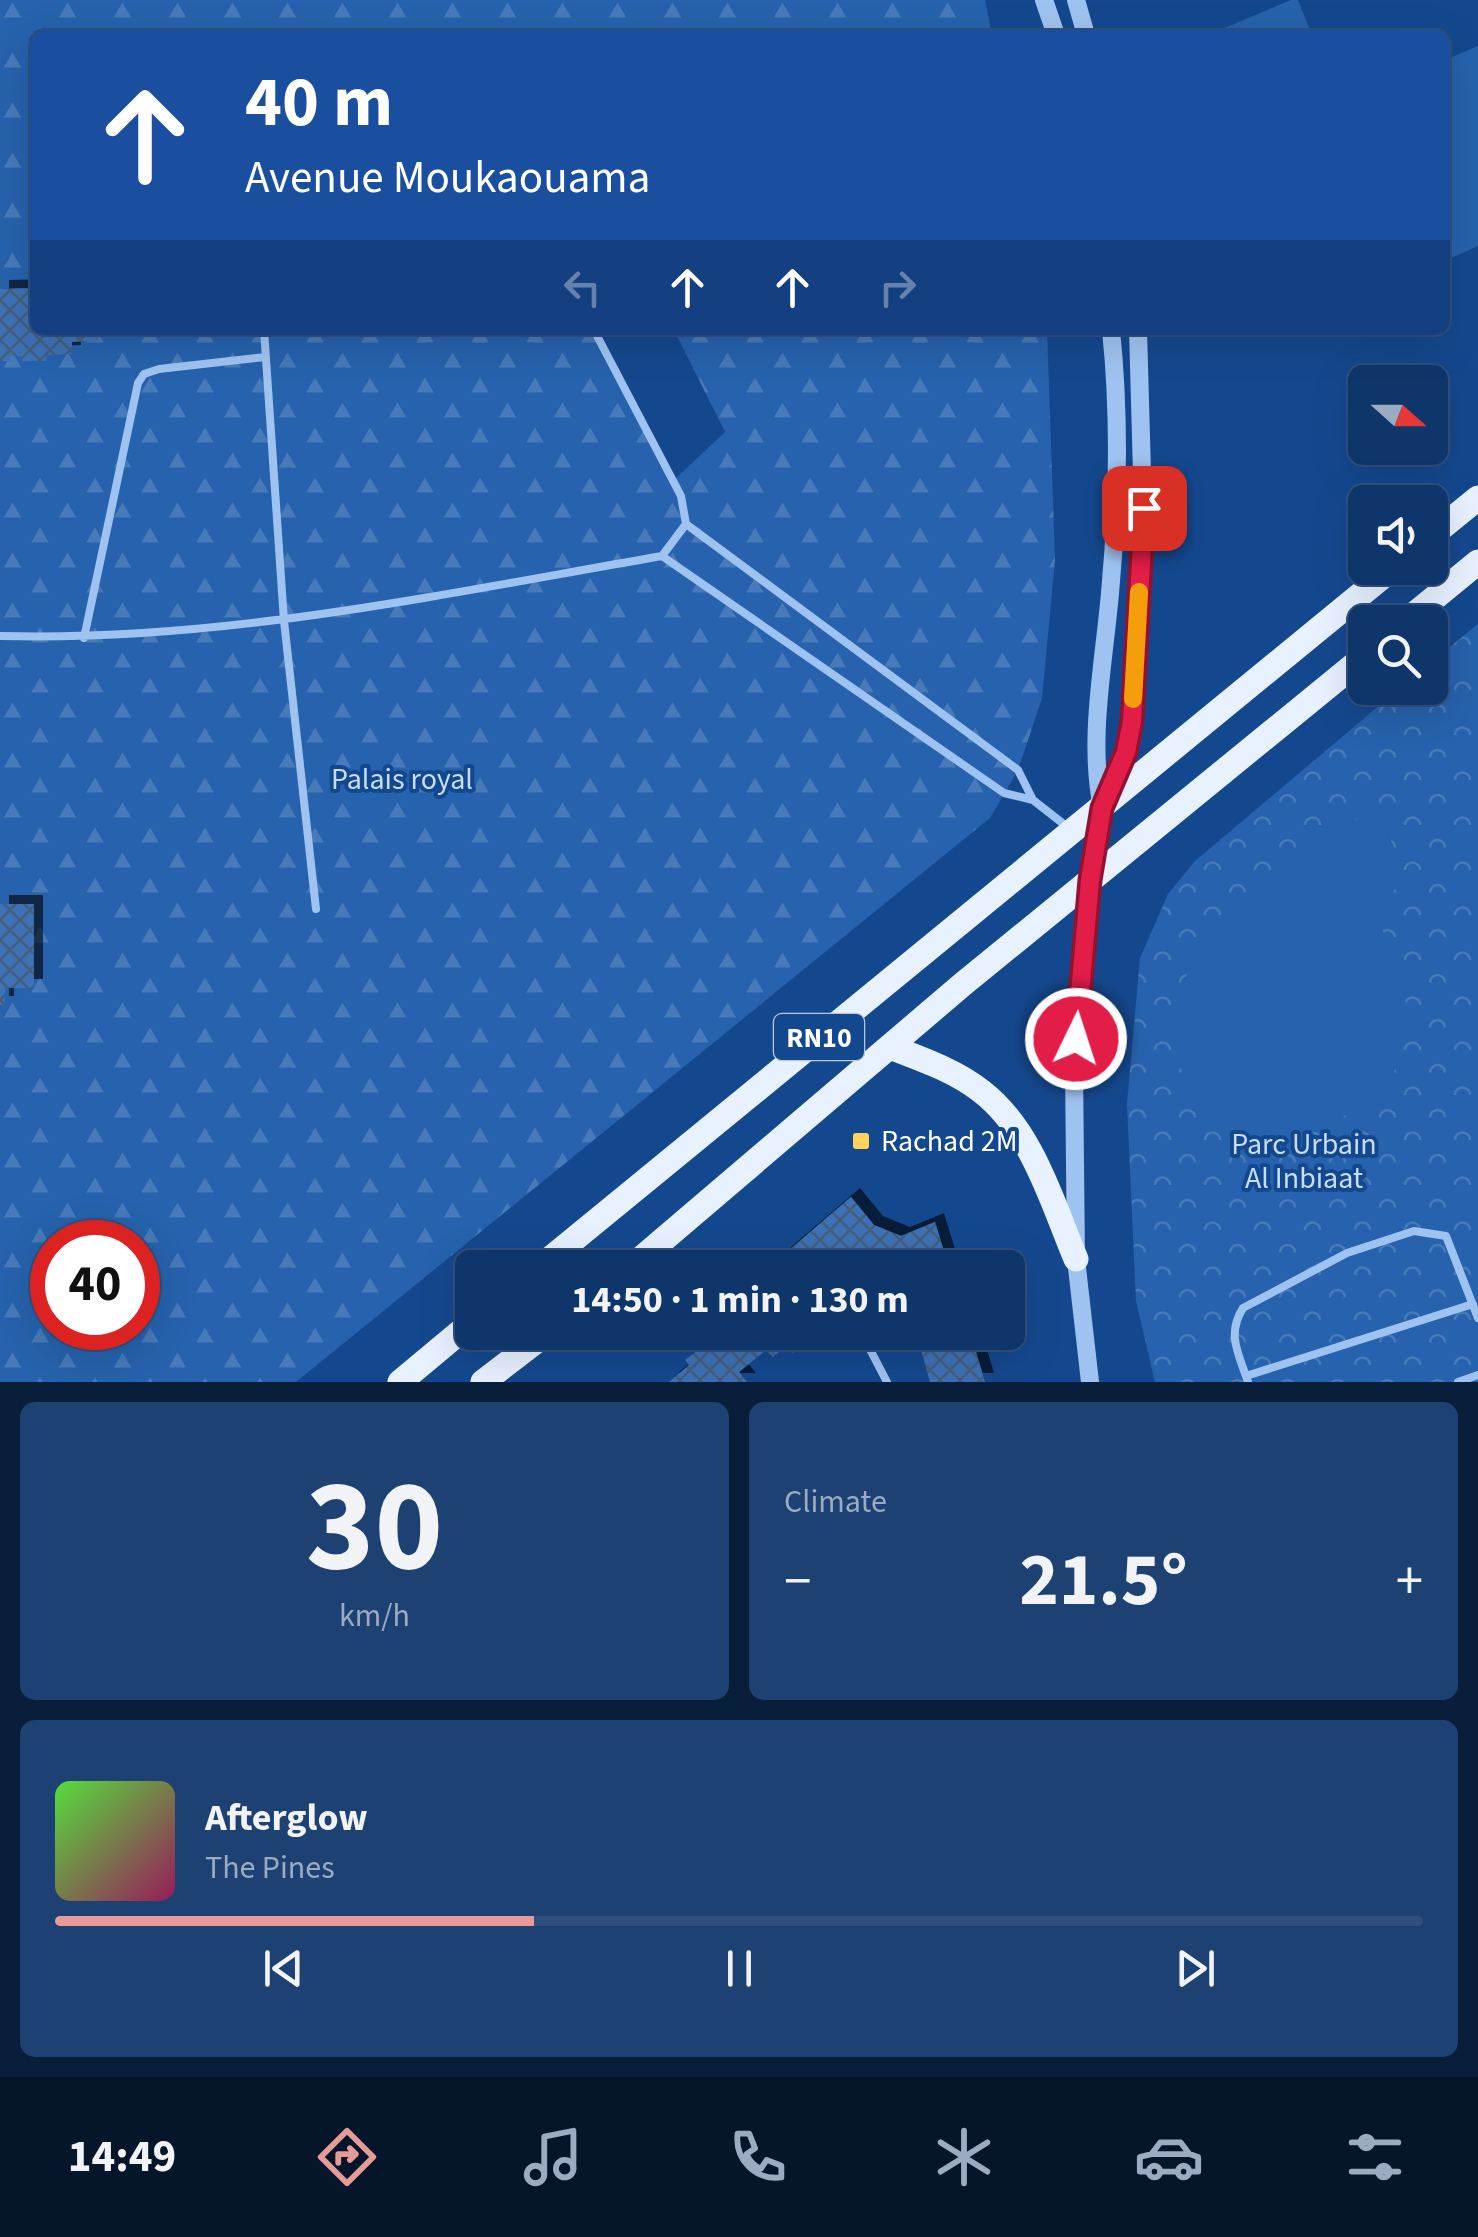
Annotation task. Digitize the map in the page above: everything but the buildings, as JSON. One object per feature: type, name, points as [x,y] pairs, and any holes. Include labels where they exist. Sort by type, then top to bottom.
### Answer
[{"type":"main road","points":[[1448,522],[1478,498]]},
{"type":"main road","points":[[1426,605],[1478,562]]},
{"type":"main road","name":"RN10","points":[[561,1250],[1373,585]]},
{"type":"main road","name":"RN10","points":[[651,1250],[1090,880],[1348,670]]},
{"type":"main road","points":[[890,1048],[938,1065],[982,1091],[1017,1128],[1076,1259]]},
{"type":"main road","points":[[400,1382],[455,1336]]},
{"type":"main road","points":[[483,1382],[525,1350]]},
{"type":"street","points":[[1044,0],[1054,30]]},
{"type":"street","points":[[1076,0],[1085,30]]},
{"type":"street","points":[[1102,808],[1096,766],[1111,586],[1116,419],[1112,335]]},
{"type":"street","points":[[1090,1382],[1076,1259],[1074,1069],[1090,880],[1102,808],[1121,766],[1132,721],[1144,508],[1138,335]]},
{"type":"lane","points":[[264,335],[284,622],[316,909]]},
{"type":"lane","points":[[597,335],[681,496],[686,524],[1018,770],[1033,800]]},
{"type":"lane","points":[[84,638],[138,383],[144,374],[159,368],[265,357]]},
{"type":"lane","points":[[0,636],[84,638],[284,622],[662,556],[686,524]]},
{"type":"lane","points":[[662,556],[1004,793],[1033,800],[1074,832]]},
{"type":"lane","points":[[1473,1304],[1247,1379],[1236,1347],[1234,1323],[1243,1308],[1347,1253],[1414,1231],[1446,1236],[1473,1304],[1478,1318]]},
{"type":"lane","points":[[871,1350],[888,1382]]},
{"type":"lane","points":[[1458,1382],[1478,1375]]},
{"type":"green space","name":"Palais royal","points":[[0,0],[985,0],[991,30],[30,30],[30,335],[598,335],[673,481],[725,432],[676,335],[1047,335],[1055,560],[1042,698],[1018,770],[990,818],[296,1382],[0,1382]]},
{"type":"green space","points":[[1298,0],[1310,30],[1220,30]]},
{"type":"green space","points":[[1478,46],[1478,246],[1450,259],[1450,58]]},
{"type":"green space","name":"Parc Urbain Al Inbiaat","points":[[1478,624],[1478,1382],[1155,1382],[1136,1301],[1127,1104],[1140,958],[1168,894],[1195,861],[1380,705],[1448,705],[1448,648]]},
{"type":"green space","points":[[1365,812],[1384,824],[1408,882],[1373,902],[1409,1012],[1387,1101],[1268,1142],[1213,1109],[1188,1082],[1177,1051],[1178,999],[1190,969],[1203,954]]},
{"type":"slow traffic","points":[[1133,699],[1139,592]]},
{"type":"place","name":"Rachad 2M","points":[[861,1141]]},
{"type":"route","points":[[1076,1039],[1090,880],[1102,808],[1116,781],[1132,721],[1144,508]]}]
